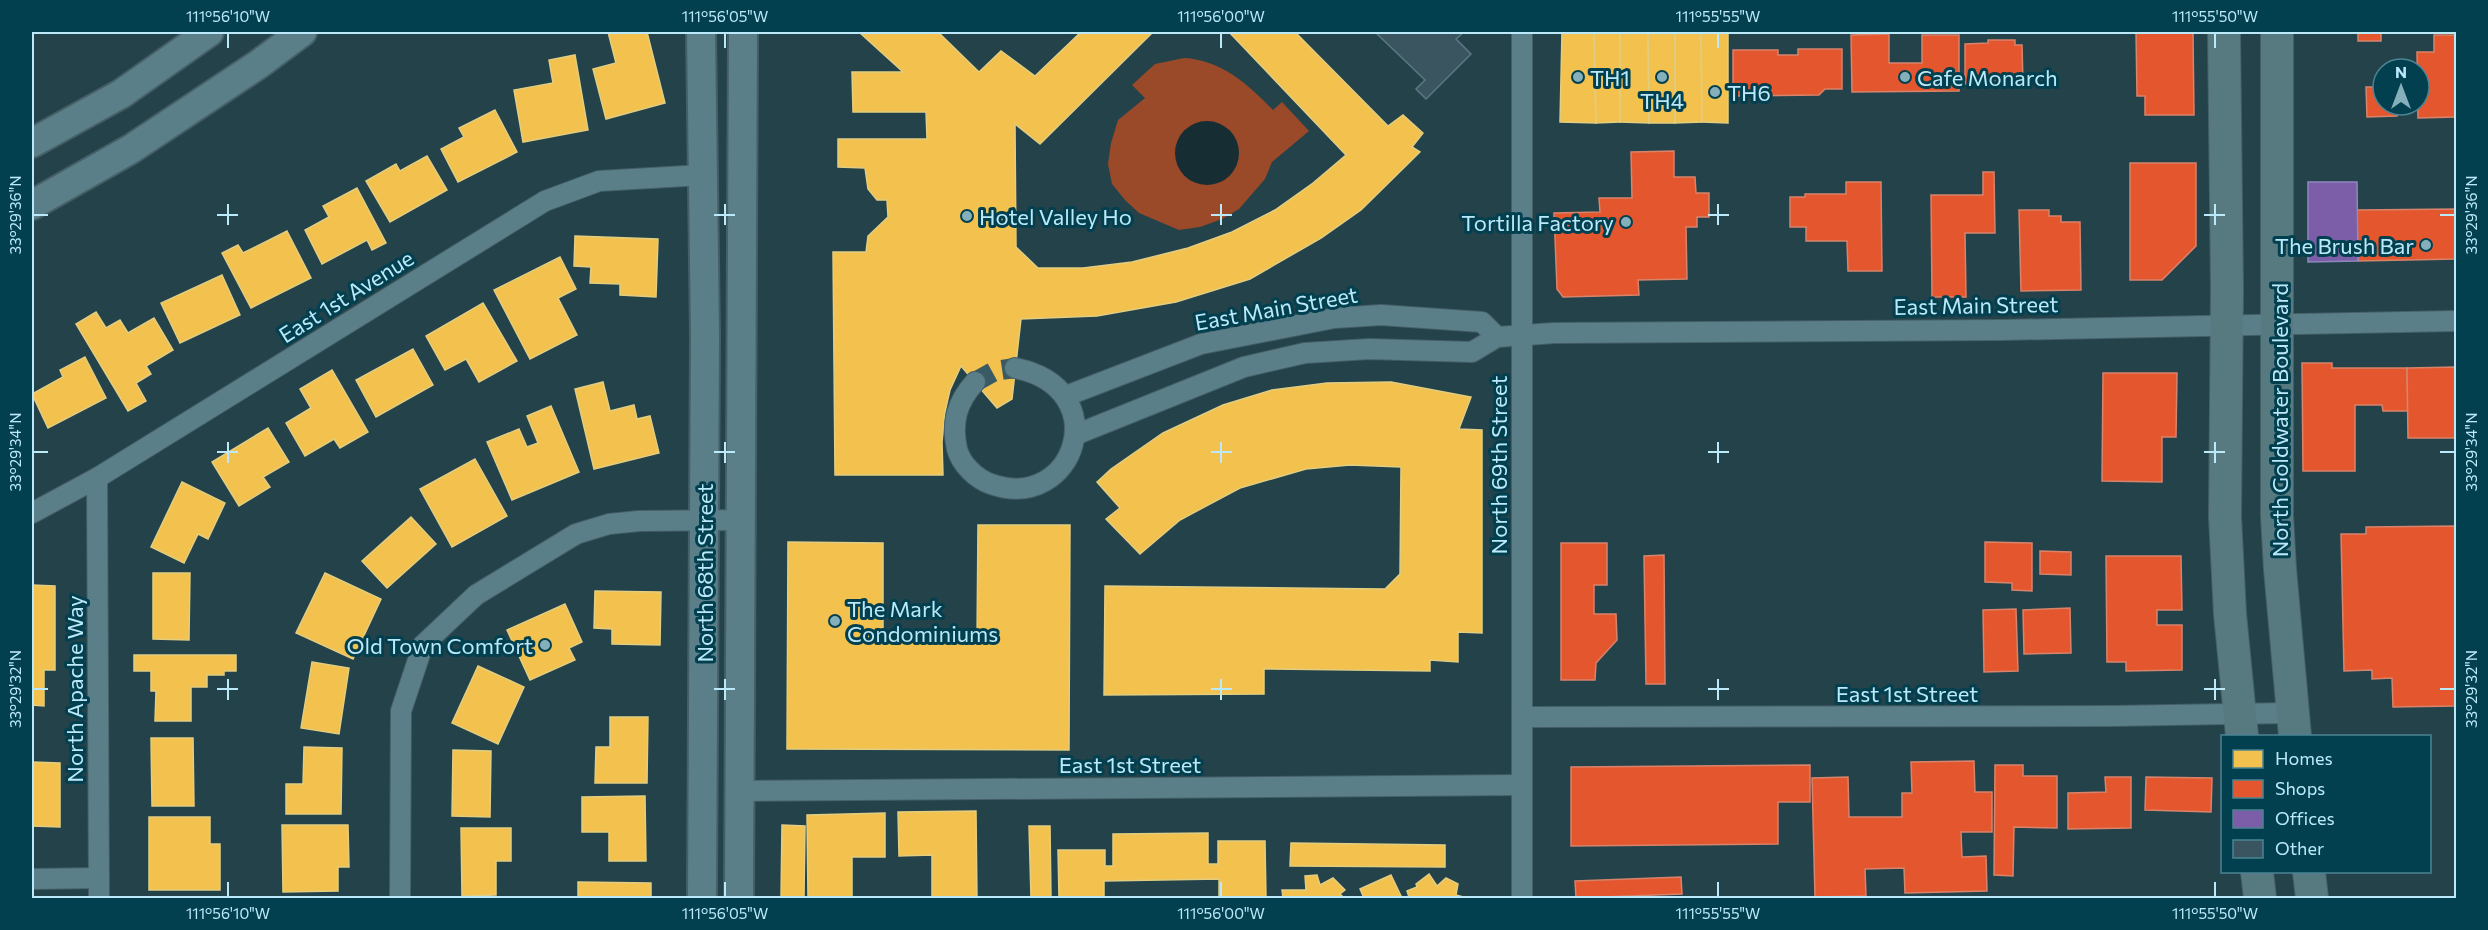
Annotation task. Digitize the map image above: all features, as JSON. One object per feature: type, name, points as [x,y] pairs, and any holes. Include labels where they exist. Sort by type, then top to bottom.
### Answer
[{"type":"main road","points":[[32,144],[121,94],[209,32]]},
{"type":"main road","points":[[32,205],[131,149],[260,64],[302,32]]},
{"type":"main road","name":"North 68th Street","points":[[701,32],[705,316],[702,898]]},
{"type":"main road","name":"North 68th Street","points":[[739,898],[743,32]]},
{"type":"main road","points":[[2224,32],[2227,324],[2225,517],[2241,725]]},
{"type":"main road","name":"North Goldwater Boulevard","points":[[2277,32],[2277,516],[2294,725]]},
{"type":"main road","points":[[705,316],[741,317]]},
{"type":"main road","points":[[2257,873],[2260,898]]},
{"type":"main road","points":[[2309,873],[2312,898]]},
{"type":"street","name":"North 69th Street","points":[[1522,32],[1522,898]]},
{"type":"street","name":"East 1st Avenue","points":[[32,513],[98,478],[545,201],[598,181],[666,175],[703,175]]},
{"type":"street","name":"East Main Street","points":[[1066,396],[1201,344],[1334,318],[1381,315],[1482,322],[1497,337]]},
{"type":"street","name":"East Main Street","points":[[1075,435],[1244,367],[1305,353],[1369,349],[1472,352],[1497,337],[1554,333],[2001,330],[2457,321]]},
{"type":"street","points":[[975,382],[964,395],[956,414],[954,434],[958,453],[969,470],[985,482],[1004,489],[1024,489],[1043,483],[1059,471],[1070,454],[1075,435],[1074,414],[1066,396],[1052,381],[1035,371],[1015,368]]},
{"type":"street","name":"North Apache Way","points":[[98,478],[99,898]]},
{"type":"street","points":[[400,898],[401,711],[423,645],[476,596],[576,534],[609,524],[629,522],[741,520]]},
{"type":"street","name":"East 1st Street","points":[[1522,717],[2076,716],[2241,725],[2294,725]]},
{"type":"street","name":"East 1st Street","points":[[739,791],[1522,784]]},
{"type":"street","points":[[32,879],[99,878]]},
{"type":"shaded area","points":[[1184,58],[1222,68],[1254,91],[1273,110],[1282,102],[1309,131],[1272,162],[1265,179],[1239,209],[1222,219],[1200,227],[1179,230],[1139,213],[1125,200],[1112,184],[1108,164],[1118,120],[1145,98],[1132,85],[1155,64]]},
{"type":"water","points":[[1207,121],[1225,127],[1233,135],[1239,153],[1233,171],[1225,179],[1207,185],[1189,179],[1181,171],[1175,153],[1181,135],[1189,127]]},
{"type":"building: Homes","points":[[608,32],[647,32],[665,103],[606,119],[593,69],[616,63]]},
{"type":"building: Homes","points":[[859,32],[938,32],[979,72],[1001,51],[1035,76],[1081,32],[1153,32],[1040,144],[1015,124],[1016,247],[1038,268],[1083,268],[1132,262],[1188,248],[1232,232],[1275,210],[1313,183],[1346,155],[1229,32],[1295,32],[1388,126],[1403,115],[1423,133],[1412,147],[1420,152],[1361,210],[1321,238],[1250,279],[1176,302],[1097,316],[1021,319],[1012,399],[997,408],[961,366],[950,390],[945,412],[942,442],[943,475],[835,475],[833,252],[866,252],[868,236],[888,217],[887,200],[877,200],[868,189],[865,168],[838,167],[838,139],[927,139],[926,112],[853,112],[852,72],[903,72]]},
{"type":"building: Homes","name":"TH1","points":[[1562,32],[1594,32],[1596,123],[1560,122]]},
{"type":"building: Homes","points":[[1594,32],[1620,32],[1620,122],[1596,123]]},
{"type":"building: Homes","points":[[1620,32],[1648,32],[1649,123],[1620,122]]},
{"type":"building: Homes","name":"TH4","points":[[1648,32],[1675,32],[1675,123],[1649,123]]},
{"type":"building: Homes","points":[[1675,32],[1701,32],[1702,122],[1675,123]]},
{"type":"building: Homes","name":"TH6","points":[[1701,32],[1728,32],[1728,123],[1702,122]]},
{"type":"building: Homes","points":[[575,55],[588,130],[523,142],[514,90],[553,83],[549,60]]},
{"type":"building: Homes","points":[[495,110],[517,152],[458,182],[441,149],[464,137],[459,128]]},
{"type":"building: Homes","points":[[427,156],[447,190],[390,222],[366,181],[396,164],[400,171]]},
{"type":"building: Homes","points":[[357,188],[386,243],[372,250],[367,240],[322,264],[305,230],[329,217],[323,206]]},
{"type":"building: Homes","points":[[287,231],[311,278],[251,308],[222,253],[238,245],[243,253]]},
{"type":"building: Homes","points":[[575,236],[658,239],[656,297],[620,295],[620,284],[590,283],[591,267],[574,266]]},
{"type":"building: Homes","points":[[560,257],[576,289],[558,298],[577,335],[530,359],[494,290]]},
{"type":"building: Homes","points":[[222,275],[240,315],[180,343],[161,303]]},
{"type":"building: Homes","points":[[483,303],[517,361],[479,382],[466,359],[445,370],[426,336]]},
{"type":"building: Homes","points":[[96,312],[106,328],[120,320],[128,333],[154,318],[173,350],[146,366],[151,374],[136,383],[146,401],[128,411],[76,324]]},
{"type":"building: Homes","points":[[413,349],[433,385],[376,417],[356,380]]},
{"type":"building: Homes","points":[[85,357],[106,398],[48,428],[32,394],[63,377],[60,370]]},
{"type":"building: Homes","points":[[332,370],[368,432],[340,448],[334,439],[305,456],[286,423],[311,408],[300,389]]},
{"type":"building: Homes","points":[[603,382],[610,411],[634,405],[637,419],[650,416],[659,453],[594,469],[575,389]]},
{"type":"building: Homes","points":[[1391,382],[1471,397],[1459,429],[1482,430],[1482,633],[1458,632],[1458,662],[1430,660],[1430,671],[1264,669],[1264,694],[1104,695],[1105,586],[1385,589],[1400,574],[1401,467],[1350,465],[1306,469],[1240,488],[1180,520],[1140,554],[1106,519],[1120,508],[1097,482],[1111,469],[1163,433],[1223,405],[1272,390],[1327,383]]},
{"type":"building: Homes","points":[[551,406],[579,472],[512,500],[487,442],[519,429],[527,447],[538,443],[527,416]]},
{"type":"building: Homes","points":[[268,428],[289,462],[263,477],[270,487],[239,506],[212,462]]},
{"type":"building: Homes","points":[[475,459],[507,516],[452,547],[420,489]]},
{"type":"building: Homes","points":[[182,482],[225,503],[208,539],[198,534],[184,563],[151,547]]},
{"type":"building: Homes","points":[[411,517],[436,544],[387,588],[362,561]]},
{"type":"building: Homes","name":"The Mark Condominiums","points":[[978,525],[1070,525],[1069,750],[787,749],[788,542],[883,543],[883,640],[977,641]]},
{"type":"building: Homes","points":[[153,573],[190,573],[189,640],[153,639]]},
{"type":"building: Homes","points":[[325,573],[381,599],[353,659],[296,633]]},
{"type":"building: Homes","points":[[32,585],[55,586],[55,670],[44,670],[44,706],[32,705]]},
{"type":"building: Homes","points":[[595,591],[661,592],[660,645],[612,644],[612,629],[594,628]]},
{"type":"building: Homes","name":"Old Town Comfort","points":[[565,604],[582,642],[569,648],[575,660],[530,680],[507,630]]},
{"type":"building: Homes","points":[[134,655],[236,655],[236,671],[224,671],[224,675],[207,675],[207,687],[191,687],[191,721],[155,721],[156,691],[151,691],[151,671],[134,671]]},
{"type":"building: Homes","points":[[312,662],[349,668],[339,734],[301,728]]},
{"type":"building: Homes","points":[[478,666],[524,687],[498,744],[452,723]]},
{"type":"building: Homes","points":[[610,717],[648,717],[647,783],[595,783],[596,747],[610,747]]},
{"type":"building: Homes","points":[[151,738],[193,738],[194,806],[152,806]]},
{"type":"building: Homes","points":[[304,747],[342,748],[341,814],[286,814],[286,784],[303,784]]},
{"type":"building: Homes","points":[[453,750],[491,751],[490,817],[452,816]]},
{"type":"building: Homes","points":[[32,762],[60,763],[60,827],[32,826]]},
{"type":"building: Homes","points":[[645,796],[646,861],[609,861],[609,832],[582,832],[582,797]]},
{"type":"building: Homes","points":[[976,811],[977,898],[932,898],[932,855],[899,856],[898,812]]},
{"type":"building: Homes","points":[[885,813],[885,857],[852,857],[852,898],[808,898],[807,815]]},
{"type":"building: Homes","points":[[149,817],[210,817],[210,844],[220,844],[220,890],[149,890]]},
{"type":"building: Homes","points":[[282,825],[348,825],[349,867],[338,867],[338,891],[283,892]]},
{"type":"building: Homes","points":[[782,825],[805,826],[804,898],[781,898]]},
{"type":"building: Homes","points":[[1029,826],[1050,826],[1051,898],[1031,898]]},
{"type":"building: Homes","points":[[461,828],[511,828],[511,861],[496,861],[496,895],[462,896]]},
{"type":"building: Homes","points":[[1208,833],[1208,864],[1218,864],[1218,841],[1265,841],[1266,898],[1219,898],[1219,879],[1104,881],[1104,898],[1059,898],[1058,850],[1105,850],[1105,866],[1113,866],[1113,834]]},
{"type":"building: Homes","points":[[1291,843],[1445,845],[1445,867],[1290,866]]},
{"type":"building: Homes","points":[[1429,874],[1437,886],[1446,878],[1458,884],[1456,895],[1467,898],[1406,898],[1409,897],[1407,891],[1417,887],[1416,884]]},
{"type":"building: Homes","points":[[1317,875],[1320,885],[1333,878],[1345,890],[1340,894],[1344,898],[1283,898],[1282,890],[1306,890],[1305,876]]},
{"type":"building: Homes","points":[[1391,875],[1402,898],[1364,898],[1360,889]]},
{"type":"building: Homes","points":[[578,882],[651,883],[651,898],[578,898]]},
{"type":"building: Shops","points":[[2136,32],[2193,32],[2194,115],[2145,115],[2145,96],[2137,96]]},
{"type":"building: Shops","points":[[2358,32],[2381,32],[2381,41],[2358,41]]},
{"type":"building: Shops","name":"Cafe Monarch","points":[[1889,34],[1889,63],[1922,63],[1922,35],[1959,35],[1959,91],[1852,92],[1851,35]]},
{"type":"building: Shops","points":[[2434,35],[2456,35],[2456,117],[2418,118],[2431,117],[2431,57],[2417,57],[2417,52],[2434,52]]},
{"type":"building: Shops","points":[[1988,40],[2015,40],[2015,45],[2022,45],[2023,83],[1965,84],[1965,44],[1988,43]]},
{"type":"building: Shops","points":[[1798,49],[1842,49],[1842,89],[1825,89],[1819,95],[1733,96],[1733,50],[1778,50],[1778,55],[1798,55]]},
{"type":"building: Shops","points":[[2366,87],[2371,87],[2371,117],[2367,117]]},
{"type":"building: Shops","name":"Tortilla Factory","points":[[1674,151],[1674,177],[1695,177],[1696,193],[1709,193],[1709,217],[1697,217],[1697,227],[1686,227],[1687,279],[1638,280],[1639,295],[1563,297],[1557,289],[1554,213],[1600,212],[1599,198],[1632,198],[1631,152]]},
{"type":"building: Shops","points":[[2130,163],[2196,163],[2196,246],[2162,280],[2130,280]]},
{"type":"building: Shops","points":[[1983,172],[1994,172],[1995,233],[1965,233],[1966,297],[1932,297],[1931,195],[1983,195]]},
{"type":"building: Shops","points":[[1846,182],[1881,182],[1882,271],[1848,271],[1847,241],[1806,241],[1806,227],[1790,227],[1790,197],[1805,197],[1805,194],[1846,194]]},
{"type":"building: Shops","points":[[2456,209],[2456,259],[2358,261],[2357,210]]},
{"type":"building: Shops","points":[[2019,210],[2049,210],[2049,216],[2061,216],[2061,222],[2080,222],[2081,290],[2021,291]]},
{"type":"building: Shops","points":[[2302,363],[2332,363],[2332,368],[2407,368],[2408,411],[2383,411],[2382,405],[2355,405],[2355,471],[2303,471]]},
{"type":"building: Shops","points":[[2456,367],[2456,438],[2408,438],[2407,368]]},
{"type":"building: Shops","points":[[2103,373],[2177,373],[2176,437],[2162,437],[2162,482],[2102,481]]},
{"type":"building: Shops","points":[[2456,526],[2456,706],[2393,707],[2392,678],[2372,679],[2372,670],[2344,671],[2341,534],[2366,534],[2366,527]]},
{"type":"building: Shops","points":[[1985,542],[2032,543],[2032,591],[2012,590],[2012,583],[1985,582]]},
{"type":"building: Shops","points":[[1561,543],[1607,543],[1607,585],[1594,585],[1594,614],[1616,614],[1617,640],[1596,663],[1595,680],[1561,680]]},
{"type":"building: Shops","points":[[2040,551],[2071,552],[2071,575],[2040,574]]},
{"type":"building: Shops","points":[[1664,555],[1665,684],[1646,684],[1644,556]]},
{"type":"building: Shops","points":[[2106,556],[2181,556],[2182,610],[2157,610],[2157,625],[2182,625],[2182,670],[2126,671],[2126,662],[2107,662]]},
{"type":"building: Shops","points":[[2070,608],[2071,653],[2024,654],[2023,610]]},
{"type":"building: Shops","points":[[2016,609],[2018,671],[1984,672],[1983,610]]},
{"type":"building: Shops","points":[[1974,761],[1975,792],[1992,792],[1992,832],[1961,832],[1962,857],[1986,856],[1987,891],[1905,893],[1904,868],[1865,869],[1866,896],[1815,897],[1812,778],[1848,777],[1849,817],[1902,817],[1902,793],[1912,793],[1911,762]]},
{"type":"building: Shops","points":[[1810,765],[1810,802],[1778,802],[1778,844],[1571,846],[1571,767]]},
{"type":"building: Shops","points":[[1995,765],[2023,765],[2023,776],[2057,776],[2057,828],[2014,827],[2013,876],[1994,875]]},
{"type":"building: Shops","points":[[2105,777],[2131,777],[2131,828],[2068,829],[2068,793],[2106,792]]},
{"type":"building: Shops","points":[[2146,777],[2212,778],[2211,812],[2145,810]]},
{"type":"building: Shops","points":[[1681,877],[1682,894],[1576,898],[1575,881]]},
{"type":"building: Offices","points":[[2308,182],[2357,182],[2358,261],[2308,262]]},
{"type":"building: Other","points":[[1375,32],[1464,32],[1456,39],[1471,54],[1426,99],[1416,89],[1425,80]]},
{"type":"tunnel","points":[[975,382],[995,371],[1015,368]]},
{"type":"place","name":"TH1","points":[[1578,77]]},
{"type":"place","name":"TH4","points":[[1662,77]]},
{"type":"place","name":"Cafe Monarch","points":[[1905,77]]},
{"type":"place","name":"TH6","points":[[1715,92]]},
{"type":"place","name":"Hotel Valley Ho","points":[[967,216]]},
{"type":"place","name":"Tortilla Factory","points":[[1626,222]]},
{"type":"place","name":"The Brush Bar","points":[[2426,245]]},
{"type":"place","name":"The Mark Condominiums","points":[[835,621]]},
{"type":"place","name":"Old Town Comfort","points":[[545,645]]}]
